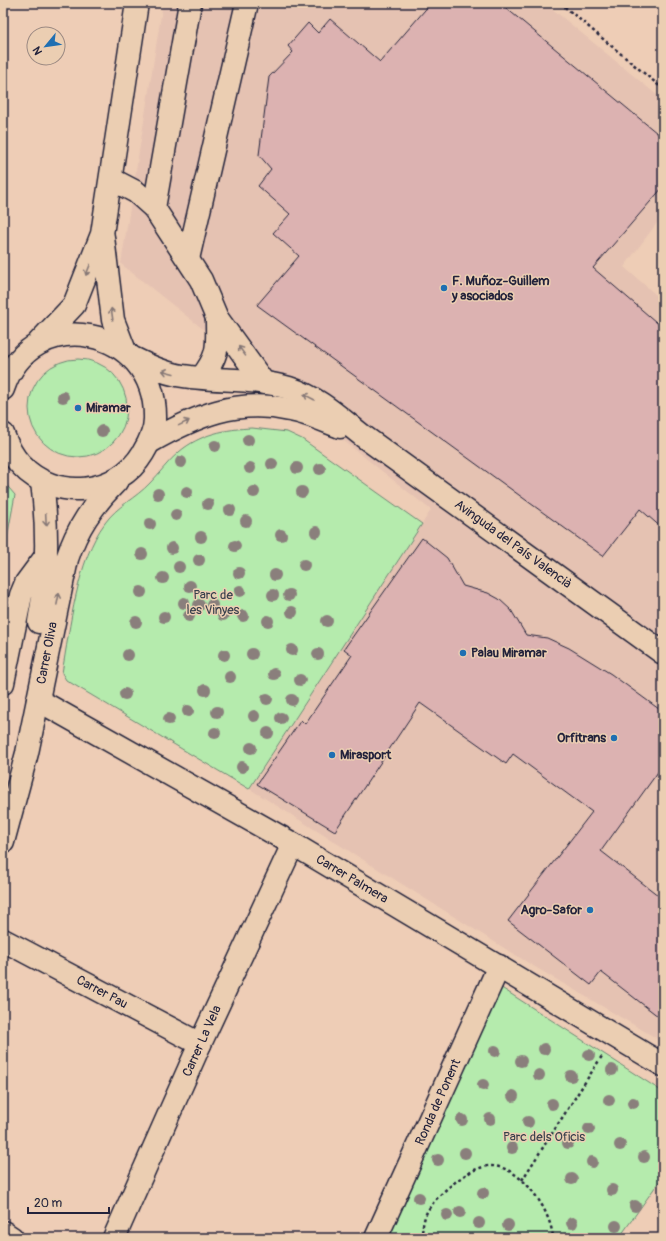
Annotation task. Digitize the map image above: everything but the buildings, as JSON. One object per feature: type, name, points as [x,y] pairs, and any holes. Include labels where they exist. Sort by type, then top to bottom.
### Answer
[{"type":"street","points":[[4,384],[11,371],[22,357],[36,346],[74,305],[102,234],[137,3]]},
{"type":"street","points":[[154,208],[190,3]]},
{"type":"street","points":[[188,259],[247,3]]},
{"type":"street","points":[[110,179],[136,192],[154,208],[201,280],[217,318],[264,383]]},
{"type":"street","points":[[102,234],[112,320],[130,355],[147,377],[154,398],[155,421],[150,442]]},
{"type":"street","points":[[202,378],[214,361],[218,350],[217,318]]},
{"type":"street","points":[[36,346],[58,336],[81,334],[104,339],[157,370],[178,375],[264,383],[290,388],[307,395],[325,406],[363,436]]},
{"type":"street","points":[[150,442],[198,417],[220,410],[246,406],[270,406],[292,410],[363,436]]},
{"type":"street","points":[[3,434],[8,454],[42,482],[68,490],[95,488],[120,478]]},
{"type":"street","name":"Avinguda del País Valencià","points":[[363,436],[663,653]]},
{"type":"street","name":"Carrer Oliva","points":[[3,842],[21,776],[38,700],[61,581],[73,540],[86,515],[120,478],[138,462],[150,442]]},
{"type":"street","name":"Carrer Oliva","points":[[3,793],[13,756],[44,592],[46,518],[42,482]]},
{"type":"street","points":[[3,683],[21,595],[26,583],[46,556]]},
{"type":"street","name":"Carrer Palmera","points":[[38,700],[293,844],[663,1065]]},
{"type":"street","name":"Carrer La Vela","points":[[114,1238],[200,1044],[293,844]]},
{"type":"street","name":"Carrer Pau","points":[[3,940],[200,1044]]},
{"type":"street","name":"Ronda de Ponent","points":[[376,1238],[499,966]]},
{"type":"street","points":[[3,1232],[12,1238]]},
{"type":"path","points":[[560,3],[663,89]]},
{"type":"path","points":[[522,1180],[604,1054]]},
{"type":"path","points":[[422,1238],[422,1226],[427,1213],[436,1200],[471,1171],[489,1166],[506,1168],[522,1180],[534,1193],[545,1210],[552,1228],[553,1238]]},
{"type":"shaded area","points":[[163,3],[545,3],[663,100],[663,215],[624,267],[663,301],[663,1042],[530,964],[250,789],[431,510],[121,264]]},
{"type":"green space","points":[[78,359],[97,363],[113,373],[123,389],[127,408],[123,427],[113,443],[97,453],[78,457],[59,453],[43,443],[33,427],[29,408],[33,389],[43,373],[59,363]]},
{"type":"green space","name":"Parc de les Vinyes","points":[[252,428],[287,432],[302,439],[422,524],[249,789],[66,680],[62,673],[81,575],[95,538],[105,523],[115,512],[145,488],[171,459],[187,446],[204,437],[223,431]]},
{"type":"green space","points":[[3,481],[15,495],[3,560]]},
{"type":"green space","name":"Parc dels Oficis","points":[[500,987],[663,1092],[663,1176],[619,1238],[388,1238]]},
{"type":"place","name":"F. Muñoz-Guillem y asociados","points":[[444,288]]},
{"type":"place","name":"Miramar","points":[[78,408]]},
{"type":"place","name":"Palau Miramar","points":[[463,653]]},
{"type":"place","name":"Orfitrans","points":[[614,738]]},
{"type":"place","name":"Mirasport","points":[[332,755]]},
{"type":"place","name":"Agro-Safor","points":[[590,910]]}]
